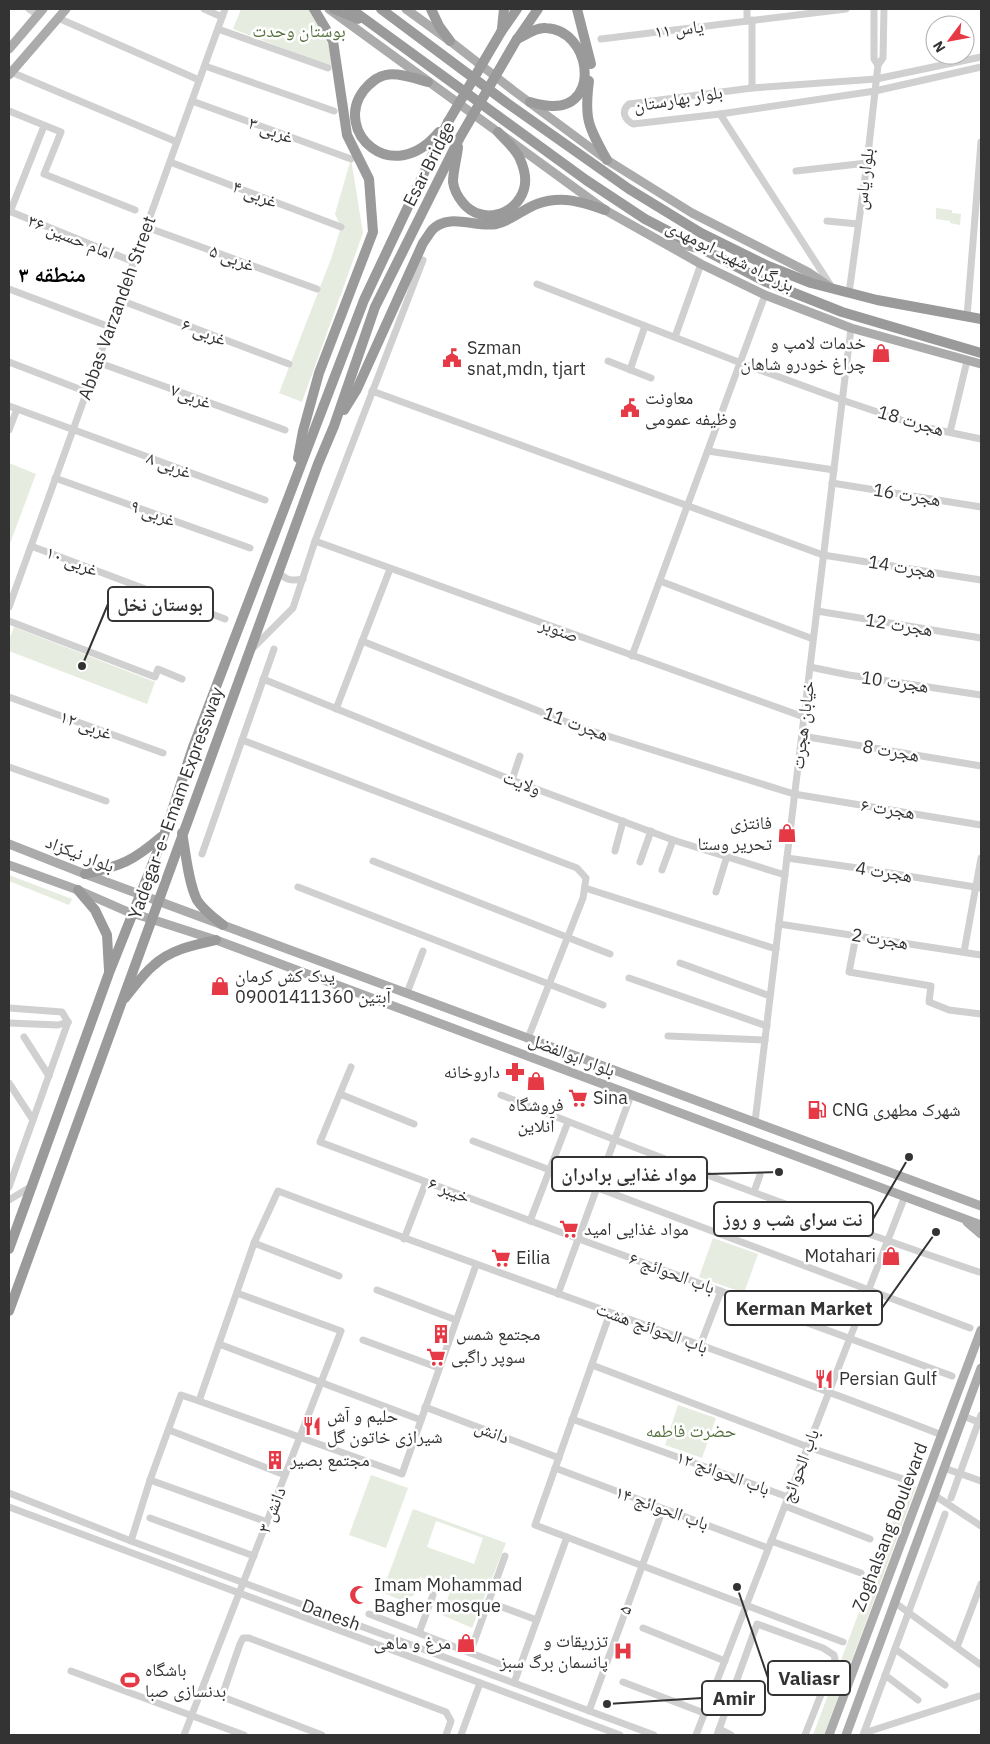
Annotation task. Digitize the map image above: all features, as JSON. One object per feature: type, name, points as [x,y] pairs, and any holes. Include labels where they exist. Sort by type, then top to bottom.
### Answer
[{"type":"highway","points":[[295,480],[303,431],[319,373],[373,232],[369,179],[348,135],[333,41],[314,9]]},
{"type":"highway","points":[[334,9],[377,27]]},
{"type":"highway","points":[[351,9],[586,180],[645,220],[764,281],[842,312],[981,352]]},
{"type":"highway","points":[[381,9],[507,103],[629,189],[701,233],[768,266],[811,283],[849,293],[981,319]]},
{"type":"highway","points":[[431,9],[439,26],[450,40]]},
{"type":"highway","points":[[501,32],[504,9]]},
{"type":"highway","name":"Esar Bridge","points":[[364,300],[448,122],[501,32],[517,9]]},
{"type":"highway","name":"Esar Bridge","points":[[375,307],[459,139],[517,39],[538,9]]},
{"type":"highway","points":[[577,9],[587,43],[591,66],[586,114],[591,133],[606,160]]},
{"type":"highway","points":[[517,39],[537,29],[556,30],[567,36],[575,44],[581,52],[585,63],[584,81],[576,97],[566,104],[554,106],[530,102]]},
{"type":"highway","points":[[428,82],[405,76],[386,75],[369,84],[358,98],[356,119],[359,130],[370,148],[380,154],[394,157],[409,155],[431,142],[448,122]]},
{"type":"highway","points":[[459,139],[453,182],[458,195],[465,205],[475,213],[489,216],[502,214],[521,197],[525,187],[525,174],[520,157],[494,129]]},
{"type":"highway","points":[[334,426],[357,389],[419,251],[433,229],[455,221],[494,225],[505,222],[538,204],[568,199],[605,210]]},
{"type":"highway","name":"Yadegar-e- Emam Expressway","points":[[9,1249],[109,973],[164,835],[193,747],[364,300]]},
{"type":"highway","name":"Yadegar-e- Emam Expressway","points":[[9,1311],[182,833],[318,464],[334,426],[375,307]]},
{"type":"highway","points":[[182,833],[192,887],[197,899],[205,910],[222,925]]},
{"type":"highway","points":[[85,874],[128,862],[164,835]]},
{"type":"highway","points":[[78,890],[95,910],[107,935],[109,973]]},
{"type":"highway","points":[[120,1005],[153,965],[163,958],[186,948],[216,940]]},
{"type":"main road","points":[[10,74],[66,9]]},
{"type":"main road","name":"بزرگراه شهید ابومهدی","points":[[328,9],[605,210],[701,264],[765,295],[851,328],[981,364]]},
{"type":"main road","name":"بزرگراه شهید ابومهدی","points":[[406,9],[450,40],[606,160],[692,213],[808,272],[832,288]]},
{"type":"main road","points":[[9,49],[40,12]]},
{"type":"main road","points":[[656,239],[703,250]]},
{"type":"main road","name":"بلوار نیکزاد","points":[[9,844],[158,901]]},
{"type":"main road","name":"بلوار نیکزاد","points":[[9,864],[132,913],[152,918]]},
{"type":"main road","name":"بلوار ابوالفضل","points":[[158,901],[981,1206]]},
{"type":"main road","name":"بلوار ابوالفضل","points":[[152,918],[427,1018],[981,1225]]},
{"type":"main road","points":[[427,1018],[433,1003]]},
{"type":"main road","points":[[963,1218],[981,1234]]},
{"type":"main road","name":"Zoghalsang Boulevard","points":[[829,1735],[981,1330]]},
{"type":"main road","name":"Zoghalsang Boulevard","points":[[846,1735],[981,1368]]},
{"type":"main road","points":[[921,1490],[934,1496]]},
{"type":"street","points":[[29,9],[40,12]]},
{"type":"street","points":[[204,9],[222,17]]},
{"type":"street","name":"Abbas Varzandeh Street","points":[[9,607],[225,9]]},
{"type":"street","points":[[747,9],[752,88]]},
{"type":"street","name":"یاس ۱۱","points":[[601,39],[846,9]]},
{"type":"street","name":"بلوار یاس","points":[[874,9],[874,59],[878,65]]},
{"type":"street","name":"بلوار یاس","points":[[849,293],[878,65],[883,58],[884,9]]},
{"type":"street","points":[[58,18],[199,80]]},
{"type":"street","points":[[218,29],[328,68]]},
{"type":"street","name":"بلوار بهارستان","points":[[981,56],[876,79],[752,88],[629,104],[624,111],[626,119],[633,124],[720,114],[875,92],[981,67]]},
{"type":"street","points":[[204,66],[334,111]]},
{"type":"street","points":[[10,74],[177,142]]},
{"type":"street","name":"غربی ۳","points":[[192,101],[351,159]]},
{"type":"street","points":[[9,112],[61,132],[44,174],[135,210]]},
{"type":"street","points":[[720,114],[832,288]]},
{"type":"street","points":[[9,212],[44,126]]},
{"type":"street","points":[[967,317],[972,245],[978,211],[981,142]]},
{"type":"street","name":"غربی ۴","points":[[170,162],[341,227]]},
{"type":"street","points":[[796,171],[867,163]]},
{"type":"street","name":"امام حسین ۳۶","points":[[9,212],[134,262]]},
{"type":"street","points":[[827,221],[858,224]]},
{"type":"street","name":"غربی ۵","points":[[146,227],[317,289]]},
{"type":"street","points":[[972,245],[981,244]]},
{"type":"street","points":[[250,651],[293,608],[315,541],[423,260]]},
{"type":"street","points":[[675,337],[701,264]]},
{"type":"street","name":"هجرت 18","points":[[537,284],[842,400],[919,426],[981,439]]},
{"type":"street","points":[[9,289],[110,327]]},
{"type":"street","points":[[632,656],[765,295]]},
{"type":"street","name":"غربی ۶","points":[[120,300],[289,364]]},
{"type":"street","points":[[630,370],[645,326]]},
{"type":"street","name":"خیابان هجرت","points":[[755,1122],[851,328]]},
{"type":"street","points":[[608,361],[650,378]]},
{"type":"street","points":[[950,432],[967,361]]},
{"type":"street","points":[[9,362],[86,392]]},
{"type":"street","name":"غربی۷","points":[[98,362],[286,430]]},
{"type":"street","name":"هجرت 14","points":[[372,391],[823,555],[981,580]]},
{"type":"street","name":"غربی ۸","points":[[9,406],[265,500]]},
{"type":"street","points":[[9,430],[17,409]]},
{"type":"street","points":[[708,451],[834,470]]},
{"type":"street","name":"غربی ۹","points":[[55,478],[250,548]]},
{"type":"street","name":"هجرت 16","points":[[832,483],[981,507]]},
{"type":"street","name":"صنوبر","points":[[315,541],[804,718]]},
{"type":"street","name":"غربی ۱۰","points":[[31,546],[225,619]]},
{"type":"street","points":[[336,708],[390,568]]},
{"type":"street","points":[[278,572],[284,579],[292,582],[303,579]]},
{"type":"street","points":[[660,581],[813,638]]},
{"type":"street","name":"هجرت 12","points":[[816,611],[981,638]]},
{"type":"street","points":[[9,620],[155,677],[158,669],[182,679]]},
{"type":"street","name":"هجرت 11","points":[[362,641],[580,727],[794,794]]},
{"type":"street","points":[[202,854],[274,649]]},
{"type":"street","name":"هجرت 10","points":[[810,667],[849,675],[981,695]]},
{"type":"street","name":"ولایت","points":[[263,679],[512,780],[673,840],[785,875]]},
{"type":"street","name":"غربی ۱۲","points":[[9,697],[163,753]]},
{"type":"street","name":"هجرت 8","points":[[802,736],[981,766]]},
{"type":"street","points":[[242,740],[576,868],[586,878],[583,898],[528,1038]]},
{"type":"street","points":[[512,780],[520,756]]},
{"type":"street","points":[[9,767],[106,801]]},
{"type":"street","name":"هجرت ۶","points":[[794,794],[981,825]]},
{"type":"street","points":[[615,851],[623,821]]},
{"type":"street","points":[[640,862],[651,831]]},
{"type":"street","points":[[662,870],[673,840]]},
{"type":"street","points":[[716,892],[727,856]]},
{"type":"street","name":"هجرت 4","points":[[787,858],[979,888]]},
{"type":"street","points":[[964,952],[979,888],[981,858]]},
{"type":"street","points":[[373,861],[610,954]]},
{"type":"street","points":[[298,887],[603,1005]]},
{"type":"street","points":[[584,888],[776,949]]},
{"type":"street","name":"هجرت 2","points":[[779,924],[981,954]]},
{"type":"street","points":[[856,936],[849,972],[932,986],[929,1002],[950,1010],[981,1014]]},
{"type":"street","points":[[407,993],[423,951]]},
{"type":"street","points":[[680,963],[770,996]]},
{"type":"street","points":[[629,978],[766,1026]]},
{"type":"street","points":[[9,1008],[62,1012],[68,1022]]},
{"type":"street","points":[[9,1023],[58,1025],[68,1022]]},
{"type":"street","points":[[10,1181],[68,1022]]},
{"type":"street","points":[[668,1036],[765,1040]]},
{"type":"street","points":[[24,1037],[49,1076]]},
{"type":"street","points":[[351,1067],[340,1094],[414,1124]]},
{"type":"street","points":[[9,1083],[33,1120]]},
{"type":"street","name":"خیبر ۶","points":[[340,1094],[320,1142],[578,1239]]},
{"type":"street","points":[[501,1095],[754,1192],[887,1241],[979,1272]]},
{"type":"street","points":[[558,1294],[631,1095]]},
{"type":"street","points":[[530,1221],[568,1122]]},
{"type":"street","points":[[473,1141],[970,1328]]},
{"type":"street","points":[[754,1192],[760,1175]]},
{"type":"street","points":[[404,1239],[426,1182]]},
{"type":"street","points":[[9,1200],[32,1186]]},
{"type":"street","name":"باب الحوائج هشت","points":[[254,1244],[278,1191],[404,1239],[829,1392],[942,1436]]},
{"type":"street","name":"باب الحوائج","points":[[696,1735],[904,1196]]},
{"type":"street","name":"باب الحوائج ۶","points":[[578,1239],[952,1376]]},
{"type":"street","points":[[199,1401],[254,1244],[340,1276]]},
{"type":"street","points":[[131,1541],[150,1480],[181,1395],[402,1474],[476,1264]]},
{"type":"street","points":[[377,1290],[456,1320]]},
{"type":"street","points":[[700,1346],[721,1291]]},
{"type":"street","name":"دانش ۳","points":[[184,1735],[341,1332],[237,1293]]},
{"type":"street","points":[[610,1313],[535,1525],[843,1642]]},
{"type":"street","points":[[363,1340],[439,1368]]},
{"type":"street","points":[[219,1344],[420,1420]]},
{"type":"street","points":[[592,1365],[808,1447],[912,1482]]},
{"type":"street","name":"دانش","points":[[425,1407],[559,1458]]},
{"type":"street","points":[[951,1498],[980,1420],[963,1416]]},
{"type":"street","name":"باب الحوائج ۱۲","points":[[572,1419],[788,1497]]},
{"type":"street","points":[[169,1430],[285,1475]]},
{"type":"street","name":"باب الحوائج ۱۴","points":[[555,1468],[663,1509],[861,1573]]},
{"type":"street","points":[[944,1468],[981,1481]]},
{"type":"street","points":[[150,1480],[267,1522]]},
{"type":"street","name":"Danesh","points":[[9,1494],[654,1735]]},
{"type":"street","points":[[934,1496],[981,1526]]},
{"type":"street","points":[[785,1506],[870,1539]]},
{"type":"street","name":"Danesh","points":[[9,1508],[128,1550],[239,1594],[620,1735]]},
{"type":"street","name":"۵","points":[[589,1711],[663,1509]]},
{"type":"street","points":[[863,1734],[945,1514]]},
{"type":"street","points":[[150,1518],[254,1556]]},
{"type":"street","points":[[514,1683],[567,1537]]},
{"type":"street","points":[[470,1653],[505,1556]]},
{"type":"street","points":[[957,1647],[981,1584]]},
{"type":"street","points":[[419,1633],[433,1595]]},
{"type":"street","points":[[488,1602],[537,1620]]},
{"type":"street","points":[[894,1602],[981,1665]]},
{"type":"street","points":[[370,1614],[518,1671]]},
{"type":"street","points":[[731,1735],[718,1732],[757,1624],[823,1648],[834,1654],[835,1659],[806,1735]]},
{"type":"street","points":[[643,1628],[725,1661]]},
{"type":"street","points":[[222,1696],[240,1644],[243,1638],[248,1638],[446,1712],[451,1721],[446,1735]]},
{"type":"street","points":[[895,1650],[945,1685]]},
{"type":"street","points":[[71,1671],[244,1735]]},
{"type":"street","points":[[885,1675],[918,1700]]},
{"type":"street","points":[[623,1682],[704,1713]]},
{"type":"street","points":[[461,1735],[480,1683]]},
{"type":"street","points":[[202,1689],[322,1735]]},
{"type":"street","points":[[863,1734],[979,1696]]},
{"type":"green space","name":"بوستان وحدت","points":[[241,9],[310,9],[326,36],[332,59],[332,67],[233,29]]},
{"type":"green space","points":[[351,159],[363,233],[302,402],[279,393],[331,259],[341,227],[335,214]]},
{"type":"green space","points":[[936,208],[952,210],[952,213],[961,214],[960,225],[936,219]]},
{"type":"green space","points":[[9,463],[36,474],[9,546]]},
{"type":"green space","points":[[14,627],[155,682],[147,704],[9,651],[9,640]]},
{"type":"green space","points":[[9,875],[72,899],[69,905],[9,881]]},
{"type":"green space","points":[[713,1238],[758,1254],[744,1293],[699,1277]]},
{"type":"green space","name":"حضرت فاطمه","points":[[678,1405],[716,1418],[702,1458],[665,1445]]},
{"type":"green space","points":[[371,1475],[408,1488],[386,1548],[349,1535]]},
{"type":"green space","points":[[907,1484],[916,1487],[824,1735],[813,1735]]},
{"type":"green space","points":[[413,1509],[506,1543],[472,1628],[442,1615],[451,1589],[420,1577],[414,1595],[402,1601],[382,1592]],"holes":[[[436,1521],[483,1538],[474,1564],[427,1547]]]},
{"type":"place","name":"خدمات لامپ و چراغ خودرو شاهان","points":[[881,353]]},
{"type":"place","name":"Szman snat,mdn, tjart","points":[[452,358]]},
{"type":"place","name":"معاونت وظیفه عمومی","points":[[630,408]]},
{"type":"place","name":"بوستان نخل","points":[[82,666]]},
{"type":"place","name":"فانتزی تحریر وستا","points":[[787,833]]},
{"type":"place","name":"یدک کش کرمان آبتین 09001411360","points":[[220,986]]},
{"type":"place","name":"داروخانه","points":[[515,1072]]},
{"type":"place","name":"فروشگاه آنلاین","points":[[536,1081]]},
{"type":"place","name":"Sina","points":[[578,1098]]},
{"type":"place","name":"CNG شهرک مطهری","points":[[817,1110]]},
{"type":"place","name":"نت سرای شب و روز","points":[[909,1157]]},
{"type":"place","name":"مواد غذایی برادران","points":[[779,1172]]},
{"type":"place","name":"مواد غذایی امید","points":[[569,1229]]},
{"type":"place","name":"Kerman Market","points":[[936,1232]]},
{"type":"place","name":"Motahari","points":[[891,1256]]},
{"type":"place","name":"Eilia","points":[[501,1258]]},
{"type":"place","name":"مجتمع شمس","points":[[441,1334]]},
{"type":"place","name":"سوپر راگبی","points":[[436,1357]]},
{"type":"place","name":"Persian Gulf","points":[[824,1379]]},
{"type":"place","name":"حلیم و آش شیرازی خاتون گل","points":[[312,1426]]},
{"type":"place","name":"مجتمع بصیر","points":[[275,1460]]},
{"type":"place","name":"Valiasr","points":[[737,1587]]},
{"type":"place","name":"Imam Mohammad Bagher mosque","points":[[359,1595]]},
{"type":"place","name":"مرغ و ماهی","points":[[466,1643]]},
{"type":"place","name":"تزریقات و پانسمان برگ سبز","points":[[623,1651]]},
{"type":"place","name":"باشگاه بدنسازی صبا","points":[[130,1680]]},
{"type":"place","name":"Amir","points":[[607,1704]]},
{"type":"district","name":"منطقه ۳","points":[[52,274]]}]
